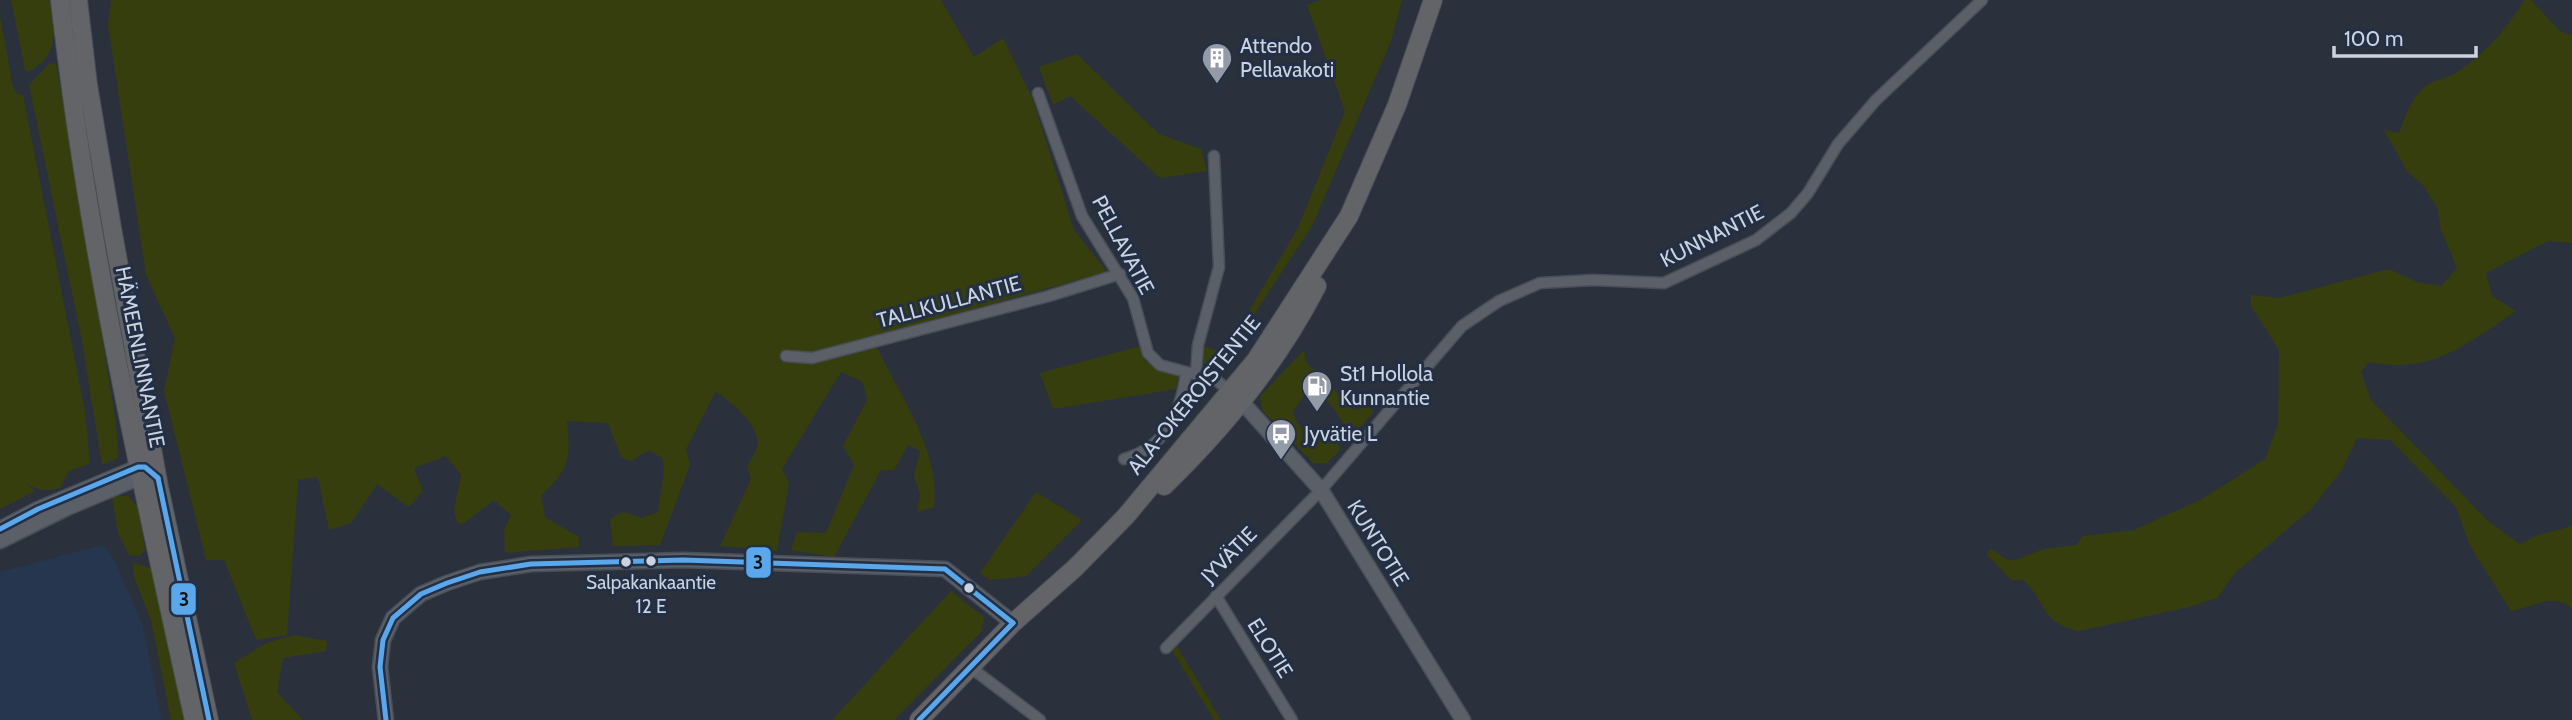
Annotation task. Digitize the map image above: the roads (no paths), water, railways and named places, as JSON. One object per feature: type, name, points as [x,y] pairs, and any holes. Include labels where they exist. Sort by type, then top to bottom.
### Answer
[{"type":"main road","name":"HÄMEENLINNANTIE","points":[[60,0],[92,230],[209,720]]},
{"type":"main road","name":"HÄMEENLINNANTIE","points":[[78,0],[90,98],[149,471],[194,720]]},
{"type":"main road","name":"ALA-OKEROISTENTIE","points":[[919,720],[1013,623],[1075,568],[1126,516],[1190,460],[1236,396],[1302,315],[1397,105],[1433,0]]},
{"type":"street","name":"KUNNANTIE","points":[[1321,490],[1447,340],[1479,312],[1540,283],[1584,280],[1664,283],[1734,251],[1775,227],[1808,193],[1856,122],[1982,0]]},
{"type":"street","name":"PELLAVATIE","points":[[1038,93],[1082,216],[1133,298],[1148,352],[1160,365],[1216,380],[1236,396]]},
{"type":"street","points":[[1124,459],[1153,446],[1171,427],[1191,373],[1219,267],[1214,156]]},
{"type":"street","name":"TALLKULLANTIE","points":[[786,356],[812,358],[1049,296],[1120,274]]},
{"type":"street","name":"KUNTOTIE","points":[[1236,396],[1321,490],[1463,720]]},
{"type":"street","points":[[0,529],[46,505],[149,471]]},
{"type":"street","points":[[0,541],[149,471]]},
{"type":"street","name":"JYVÄTIE","points":[[1166,648],[1321,490]]},
{"type":"street","points":[[386,720],[380,667],[383,640],[393,618],[421,594],[447,583],[480,572],[547,561],[683,560],[945,569],[1013,623]]},
{"type":"street","name":"ELOTIE","points":[[1216,596],[1292,720]]},
{"type":"street","points":[[971,667],[1040,720]]},
{"type":"place","name":"Attendo Pellavakoti","points":[[1217,85]]},
{"type":"place","name":"St1 Hollola Kunnantie","points":[[1317,413]]},
{"type":"place","name":"Jyvätie L","points":[[1281,461]]},
{"type":"place","name":"Salpakankaantie 12 E","points":[[651,561]]}]
